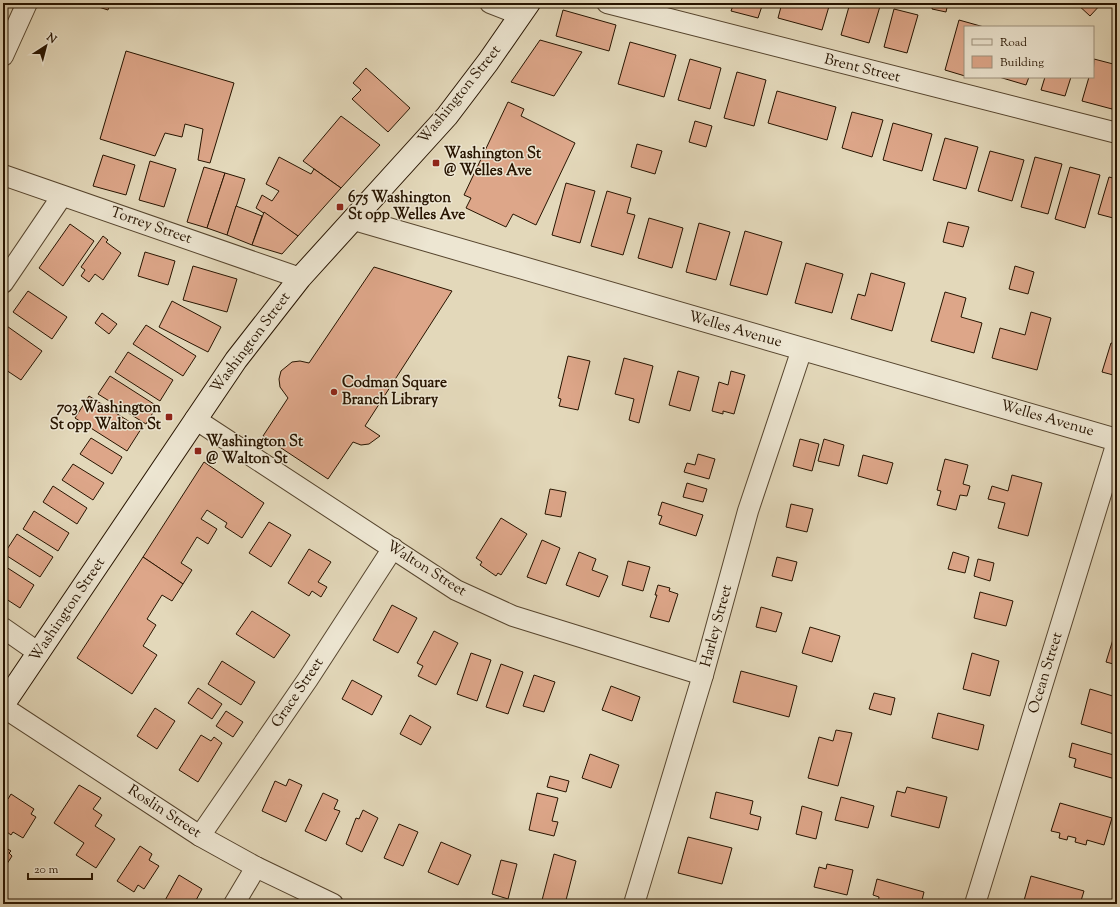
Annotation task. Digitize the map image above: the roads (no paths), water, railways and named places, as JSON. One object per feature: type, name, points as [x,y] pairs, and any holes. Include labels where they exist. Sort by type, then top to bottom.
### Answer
[{"type":"main road","name":"Washington Street","points":[[3,706],[236,360],[300,278],[447,116],[488,62],[525,9]]},
{"type":"main road","name":"Welles Avenue","points":[[354,219],[1117,441]]},
{"type":"street","points":[[3,56],[27,3]]},
{"type":"street","points":[[490,3],[525,9]]},
{"type":"street","name":"Brent Street","points":[[607,3],[1117,133]]},
{"type":"street","name":"Torrey Street","points":[[3,175],[300,278]]},
{"type":"street","points":[[3,283],[62,196]]},
{"type":"street","name":"Harley Street","points":[[634,904],[703,675],[748,511],[802,349]]},
{"type":"street","name":"Walton Street","points":[[195,419],[456,590],[513,616],[703,675]]},
{"type":"street","name":"Ocean Street","points":[[975,904],[1117,441]]},
{"type":"street","name":"Grace Street","points":[[200,836],[308,680],[393,548]]},
{"type":"street","points":[[3,628],[39,653]]},
{"type":"street","name":"Roslin Street","points":[[3,706],[200,836],[256,868],[333,904]]},
{"type":"street","points":[[234,904],[256,868]]},
{"type":"place","name":"Washington St @ Welles Ave","points":[[436,163]]},
{"type":"place","name":"675 Washington St opp Welles Ave","points":[[340,207]]},
{"type":"place","name":"Codman Square Branch Library","points":[[334,392]]},
{"type":"place","name":"703 Washington St opp Walton St","points":[[169,417]]},
{"type":"place","name":"Washington St @ Walton St","points":[[198,451]]}]
